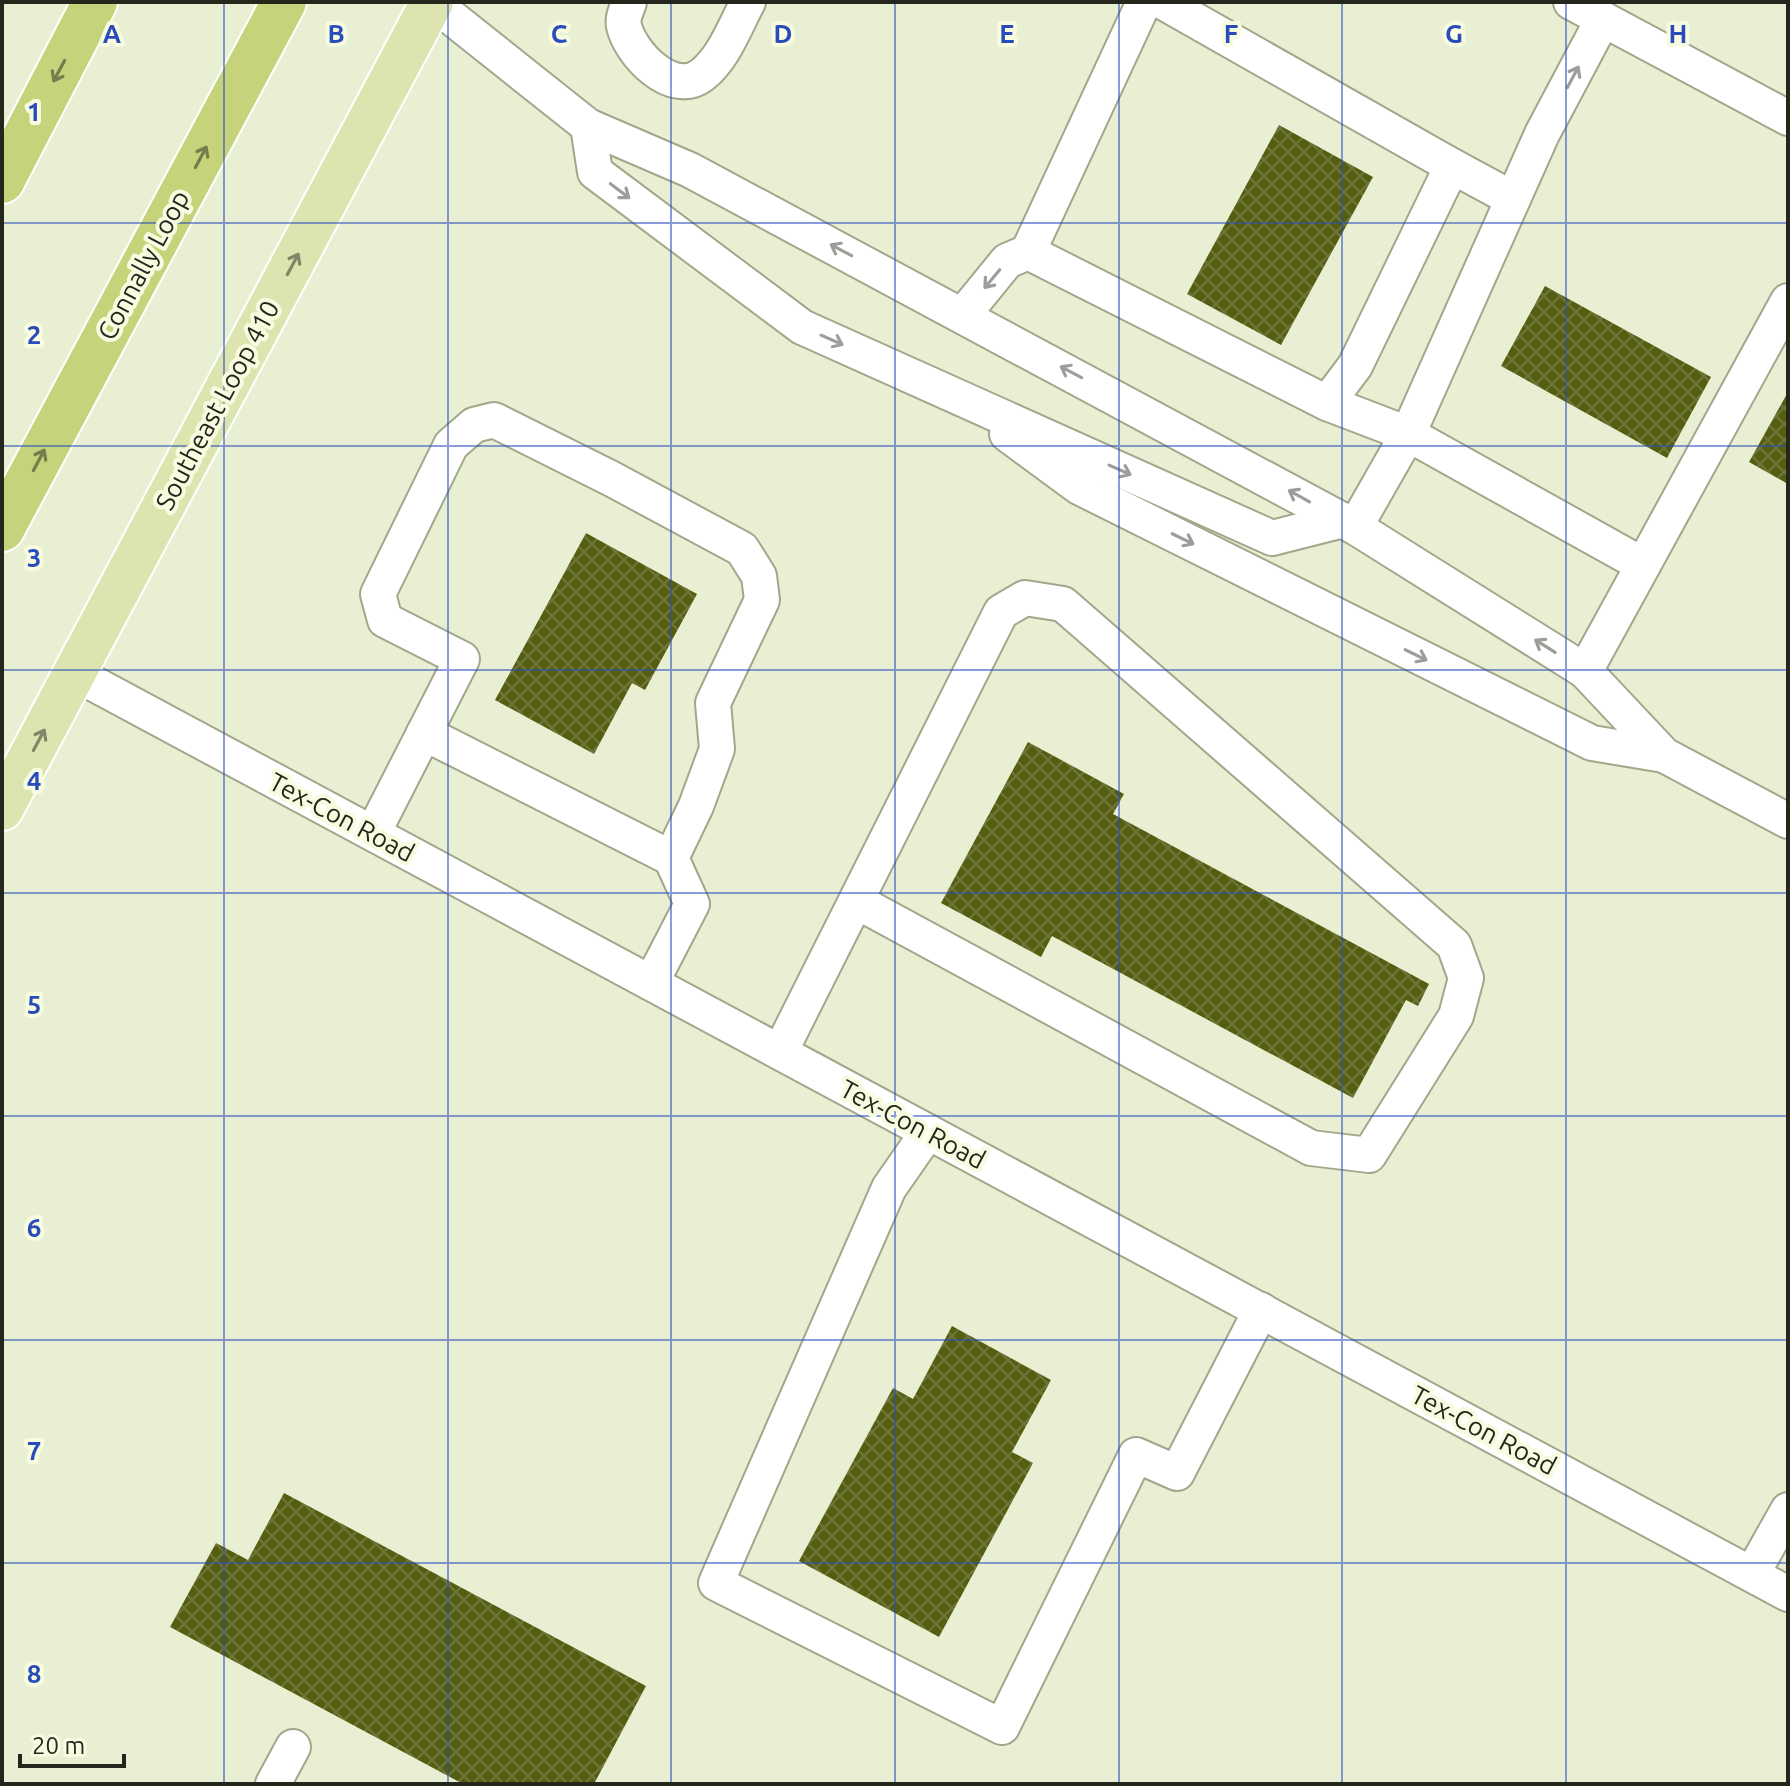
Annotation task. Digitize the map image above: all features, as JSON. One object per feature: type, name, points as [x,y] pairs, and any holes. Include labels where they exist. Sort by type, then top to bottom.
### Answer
[{"type":"highway","points":[[2,181],[95,2]]},
{"type":"highway","name":"Connally Loop","points":[[2,529],[284,2]]},
{"type":"main road","name":"Southeast Loop 410","points":[[2,809],[432,2]]},
{"type":"street","points":[[432,2],[588,126],[690,170],[1349,524],[1585,671],[1664,755]]},
{"type":"street","points":[[629,2],[623,23],[633,49],[655,71],[678,81],[699,78],[719,58],[748,2]]},
{"type":"street","points":[[963,315],[1007,261],[1028,252],[1144,2]]},
{"type":"street","points":[[1163,2],[1513,199]]},
{"type":"street","points":[[1571,2],[1788,118]]},
{"type":"street","points":[[588,126],[595,172],[802,327],[1272,538],[1349,524],[1408,434],[1542,134],[1603,19]]},
{"type":"street","points":[[1327,403],[1355,366],[1452,166]]},
{"type":"street","points":[[1028,252],[1327,403],[1408,434],[1643,565]]},
{"type":"street","points":[[1585,671],[1788,301]]},
{"type":"street","points":[[952,394],[1093,495],[1592,743],[1664,755],[1788,821]]},
{"type":"street","points":[[373,833],[462,659],[385,620],[378,594],[451,445],[474,425],[494,420],[742,549],[759,576],[762,600],[713,703],[717,749],[696,806],[671,858]]},
{"type":"street","points":[[780,1052],[1001,612],[1025,598],[1063,604],[1454,945],[1466,978],[1456,1016],[1369,1155],[1311,1148],[856,901]]},
{"type":"street","name":"Tex-Con Road","points":[[74,673],[1788,1594]]},
{"type":"street","points":[[424,733],[671,858],[692,904],[651,983]]},
{"type":"street","points":[[928,1132],[889,1188],[716,1583],[1002,1727],[1136,1455],[1177,1473],[1261,1310]]},
{"type":"street","points":[[1752,1574],[1788,1510]]},
{"type":"street","points":[[273,1784],[293,1747]]},
{"type":"building","points":[[1279,125],[1373,177],[1281,345],[1187,294]]},
{"type":"building","points":[[1545,286],[1711,377],[1667,458],[1501,366]]},
{"type":"building","points":[[1788,392],[1788,484],[1749,462]]},
{"type":"building","points":[[586,533],[697,594],[645,690],[632,683],[594,754],[495,700]]},
{"type":"building","points":[[1028,742],[1124,794],[1113,814],[1429,984],[1418,1006],[1406,1000],[1353,1098],[1052,936],[1041,957],[941,903]]},
{"type":"building","points":[[952,1326],[1051,1380],[1012,1452],[1033,1463],[939,1637],[799,1561],[893,1388],[913,1399]]},
{"type":"building","points":[[284,1493],[646,1686],[594,1784],[463,1784],[170,1627],[216,1543],[248,1560]]}]
